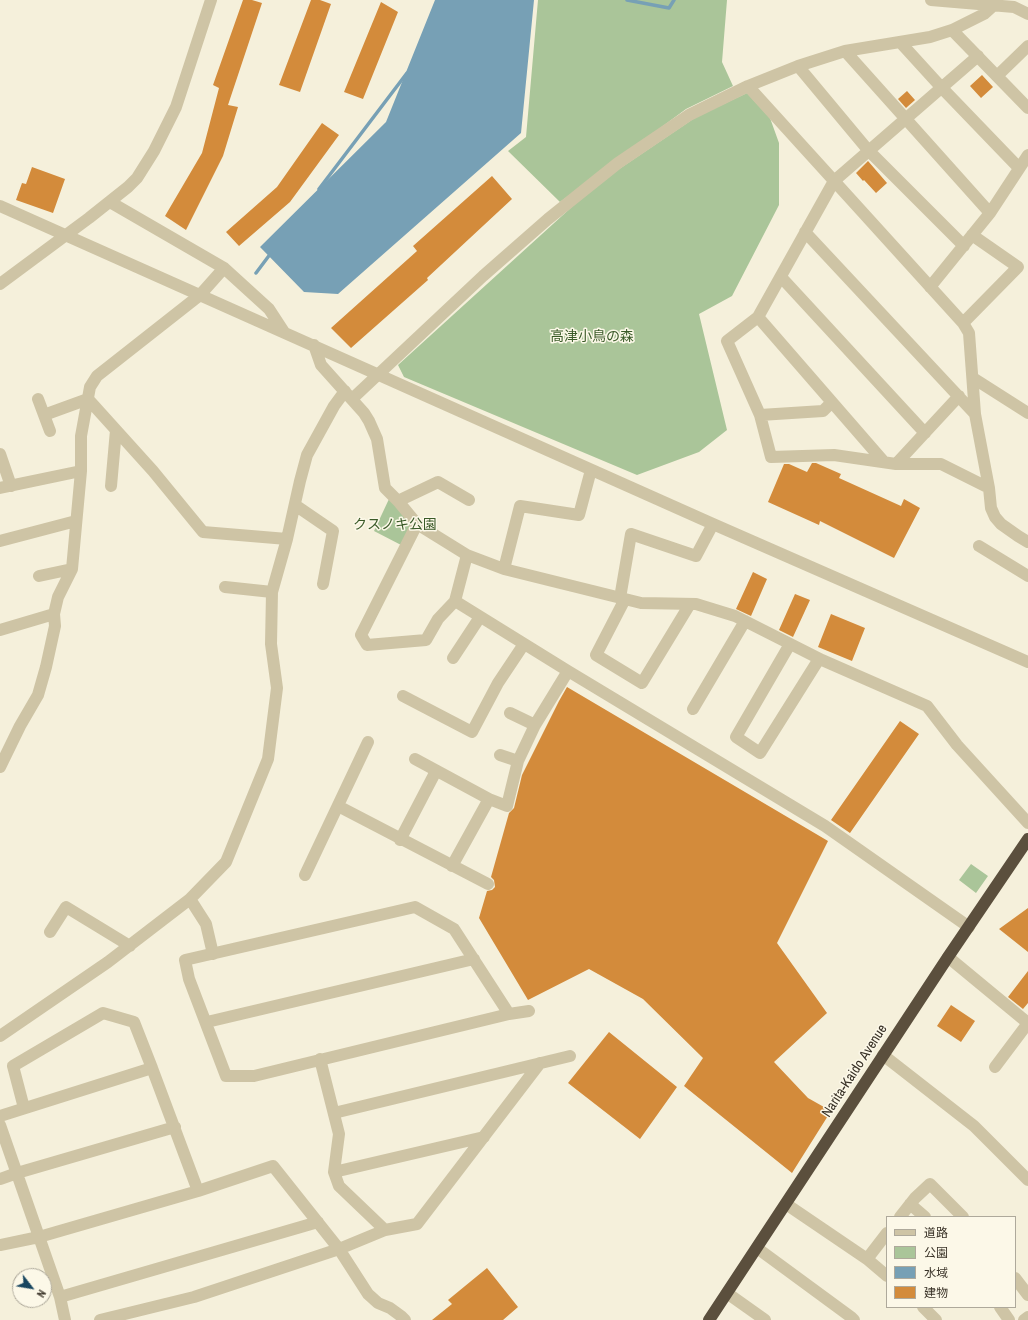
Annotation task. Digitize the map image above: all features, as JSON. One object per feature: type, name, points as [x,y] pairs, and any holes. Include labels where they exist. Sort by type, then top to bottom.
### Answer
[{"type":"highway","name":"Narita-Kaido Avenue","points":[[709,1320],[883,1055],[1028,839]]},
{"type":"street","points":[[0,284],[110,202],[137,178],[166,128],[176,107],[211,0]]},
{"type":"street","points":[[931,0],[994,5],[1015,4],[1028,14]]},
{"type":"street","points":[[0,1036],[108,962],[190,900],[226,862],[268,759],[277,688],[271,644],[272,592],[308,455],[334,406],[378,374],[483,276],[548,219],[618,163],[689,115],[748,86],[798,66],[845,51],[930,37],[952,30],[984,14],[994,5]]},
{"type":"street","points":[[952,30],[1028,108]]},
{"type":"street","points":[[900,42],[941,87],[1020,168]]},
{"type":"street","points":[[997,76],[1028,46]]},
{"type":"street","points":[[845,51],[990,213]]},
{"type":"street","points":[[978,56],[834,181],[758,317],[727,340],[760,415],[771,457],[834,455],[896,464],[941,464],[989,488]]},
{"type":"street","points":[[798,66],[868,150],[964,246]]},
{"type":"street","points":[[748,86],[963,323],[969,333],[975,414],[989,488],[991,508],[995,517],[1001,524],[1028,542]]},
{"type":"street","points":[[930,287],[990,213],[1028,155]]},
{"type":"street","points":[[110,202],[224,268],[269,309],[285,332]]},
{"type":"street","points":[[0,206],[591,470],[1028,662]]},
{"type":"street","points":[[805,232],[975,414]]},
{"type":"street","points":[[963,323],[1018,267],[972,235]]},
{"type":"street","points":[[0,767],[20,726],[38,695],[46,667],[58,597],[72,569],[81,471],[81,436],[90,387],[97,376],[200,295],[224,268]]},
{"type":"street","points":[[781,277],[925,433]]},
{"type":"street","points":[[758,317],[884,462]]},
{"type":"street","points":[[314,345],[321,365],[364,413],[376,439],[385,488],[417,524],[467,555],[504,569],[622,599],[642,603],[696,604],[734,616],[819,659],[927,706],[957,745],[1028,824]]},
{"type":"street","points":[[973,378],[1028,413]]},
{"type":"street","points":[[896,464],[959,396]]},
{"type":"street","points":[[38,399],[50,431]]},
{"type":"street","points":[[44,415],[88,400]]},
{"type":"street","points":[[88,400],[153,471],[203,532],[287,539]]},
{"type":"street","points":[[760,415],[823,411],[832,402]]},
{"type":"street","points":[[111,486],[116,430]]},
{"type":"street","points":[[0,454],[6,487],[81,471]]},
{"type":"street","points":[[504,569],[520,506],[579,515],[591,470]]},
{"type":"street","points":[[398,501],[438,482],[469,500]]},
{"type":"street","points":[[294,505],[333,531],[323,584]]},
{"type":"street","points":[[0,541],[76,521]]},
{"type":"street","points":[[417,524],[361,634],[367,645],[426,640],[438,619],[454,601],[467,555]]},
{"type":"street","points":[[690,604],[642,683],[596,655],[622,599],[631,534],[696,556],[713,524]]},
{"type":"street","points":[[979,546],[1028,576]]},
{"type":"street","points":[[39,576],[72,569]]},
{"type":"street","points":[[225,587],[272,592]]},
{"type":"street","points":[[454,601],[826,826],[969,927]]},
{"type":"street","points":[[0,630],[54,614]]},
{"type":"street","points":[[453,658],[480,617]]},
{"type":"street","points":[[694,709],[744,621]]},
{"type":"street","points":[[403,696],[472,732],[498,683],[524,644]]},
{"type":"street","points":[[790,644],[736,737],[760,753],[819,659]]},
{"type":"street","points":[[415,759],[489,799],[507,806],[518,761],[535,725],[568,671]]},
{"type":"street","points":[[510,713],[535,725]]},
{"type":"street","points":[[305,875],[368,742]]},
{"type":"street","points":[[500,755],[518,761]]},
{"type":"street","points":[[400,840],[436,771]]},
{"type":"street","points":[[452,866],[489,799]]},
{"type":"street","points":[[338,806],[400,840],[488,884]]},
{"type":"street","points":[[190,900],[206,924],[213,954]]},
{"type":"street","points":[[50,932],[66,907],[130,946]]},
{"type":"street","points":[[509,1014],[454,929],[416,907],[185,960],[189,979],[207,1022],[226,1076],[254,1076],[509,1014],[529,1011]]},
{"type":"street","points":[[948,957],[1028,1023],[995,1067]]},
{"type":"street","points":[[207,1022],[474,958]]},
{"type":"street","points":[[24,1108],[13,1066],[103,1013],[134,1022],[198,1191]]},
{"type":"street","points":[[883,1055],[974,1126],[1028,1180]]},
{"type":"street","points":[[334,1113],[570,1056]]},
{"type":"street","points":[[320,1059],[339,1134],[334,1172],[339,1186],[385,1230]]},
{"type":"street","points":[[100,1320],[194,1297],[339,1249],[385,1230],[417,1224],[540,1063]]},
{"type":"street","points":[[0,1116],[152,1068]]},
{"type":"street","points":[[0,1124],[60,1297],[65,1320]]},
{"type":"street","points":[[0,1180],[17,1173],[174,1127]]},
{"type":"street","points":[[334,1172],[484,1137]]},
{"type":"street","points":[[0,1245],[39,1237],[198,1191],[273,1166],[339,1249],[368,1294],[378,1303],[401,1316],[405,1320]]},
{"type":"street","points":[[901,1216],[910,1204],[930,1184],[962,1216]]},
{"type":"street","points":[[786,1204],[867,1259],[886,1275]]},
{"type":"street","points":[[910,1204],[924,1216]]},
{"type":"street","points":[[60,1297],[318,1222]]},
{"type":"street","points":[[867,1259],[886,1234]]},
{"type":"street","points":[[757,1248],[852,1317],[854,1320]]},
{"type":"street","points":[[1016,1279],[1028,1295]]},
{"type":"street","points":[[727,1293],[765,1320]]},
{"type":"street","points":[[923,1308],[936,1320]]},
{"type":"street","points":[[1001,1308],[1009,1320]]},
{"type":"street","points":[[1024,1320],[1028,1317]]},
{"type":"green space","points":[[538,0],[727,0],[722,62],[733,86],[686,109],[560,202],[508,151],[526,137]]},
{"type":"green space","name":"高津小鳥の森","points":[[747,93],[770,118],[779,143],[779,205],[732,296],[699,314],[727,430],[699,452],[637,475],[404,377],[398,365],[597,184],[696,117]]},
{"type":"green space","name":"クスノキ公園","points":[[389,499],[415,524],[403,546],[374,531]]},
{"type":"green space","points":[[971,864],[988,876],[976,893],[959,880]]},
{"type":"water","points":[[435,0],[534,0],[521,133],[338,294],[304,292],[260,247],[386,122]]},
{"type":"building","points":[[243,0],[252,0],[262,3],[228,105],[238,107],[223,156],[186,230],[165,216],[202,153],[219,88],[213,85]]},
{"type":"building","points":[[311,0],[320,0],[331,4],[300,92],[279,85]]},
{"type":"building","points":[[381,2],[398,12],[363,99],[344,92]]},
{"type":"building","points":[[982,75],[993,87],[981,98],[970,86]]},
{"type":"building","points":[[907,91],[915,100],[906,108],[898,99]]},
{"type":"building","points":[[322,123],[339,135],[290,202],[239,246],[226,232],[277,187]]},
{"type":"building","points":[[868,161],[887,183],[876,193],[856,173]]},
{"type":"building","points":[[32,167],[65,179],[53,213],[16,200],[22,183],[26,184]]},
{"type":"building","points":[[492,176],[512,199],[427,278],[428,280],[351,348],[331,328],[417,251],[413,246]]},
{"type":"building","points":[[812,463],[816,463],[841,474],[839,478],[901,506],[904,499],[920,508],[894,558],[820,521],[819,525],[768,502],[784,464],[789,464],[807,472]]},
{"type":"building","points":[[753,572],[767,579],[751,616],[736,609]]},
{"type":"building","points":[[795,594],[810,600],[793,637],[779,630]]},
{"type":"building","points":[[831,614],[865,628],[852,661],[818,647]]},
{"type":"building","points":[[567,687],[828,841],[777,943],[827,1013],[774,1062],[808,1098],[831,1111],[792,1173],[684,1086],[703,1058],[643,999],[589,969],[528,1000],[479,918],[487,891],[492,890],[495,887],[494,880],[491,877],[509,813],[514,808],[522,775]]},
{"type":"building","points":[[900,721],[919,734],[850,833],[831,820]]},
{"type":"building","points":[[1028,908],[1028,952],[999,929]]},
{"type":"building","points":[[1028,971],[1028,1003],[1023,1009],[1008,997]]},
{"type":"building","points":[[951,1005],[975,1021],[961,1042],[937,1026]]},
{"type":"building","points":[[609,1032],[677,1087],[640,1139],[568,1083]]},
{"type":"building","points":[[487,1268],[518,1307],[503,1320],[432,1320],[452,1304],[448,1300]]},
{"type":"waterway","points":[[627,0],[669,8],[674,0]]},
{"type":"waterway","points":[[319,189],[407,73]]},
{"type":"waterway","points":[[256,273],[271,253]]}]
